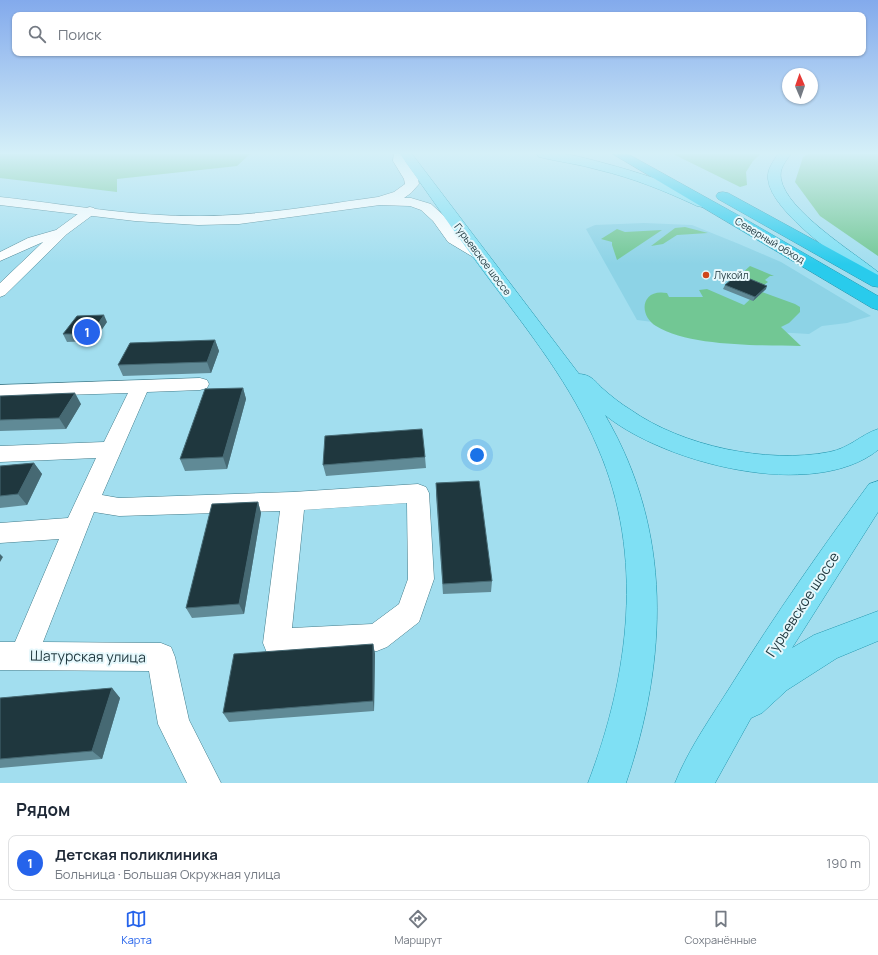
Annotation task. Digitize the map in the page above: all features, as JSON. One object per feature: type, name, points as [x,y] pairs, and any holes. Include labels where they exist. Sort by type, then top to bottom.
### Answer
[{"type":"highway","name":"Северный обход","points":[[684,191],[878,304]]},
{"type":"highway","name":"Северный обход","points":[[713,191],[878,281]]},
{"type":"main road","points":[[380,201],[400,194],[404,191]]},
{"type":"main road","name":"Гурьевское шоссе","points":[[433,191],[561,362]]},
{"type":"main road","points":[[675,191],[740,222]]},
{"type":"main road","points":[[778,191],[788,205],[812,229],[878,281]]},
{"type":"main road","points":[[0,201],[135,217],[198,221],[239,220],[380,201],[407,202],[426,207],[435,214],[454,239],[480,254]]},
{"type":"main road","points":[[561,362],[609,407],[638,426],[659,437],[704,454],[786,466],[826,462],[853,455],[878,438]]},
{"type":"main road","points":[[561,362],[598,424],[622,475],[630,504],[641,570],[643,613],[635,682],[624,734],[607,783]]},
{"type":"main road","name":"Гурьевское шоссе","points":[[729,719],[828,563],[878,491]]},
{"type":"main road","points":[[694,783],[729,719],[781,674],[826,646],[878,626]]},
{"type":"street","points":[[0,292],[62,231],[90,211]]},
{"type":"street","points":[[0,257],[33,241],[62,231]]},
{"type":"street","points":[[0,391],[200,384]]},
{"type":"street","points":[[11,656],[76,528],[109,450],[140,387]]},
{"type":"street","points":[[0,454],[109,450]]},
{"type":"street","points":[[87,502],[119,507],[293,501],[418,493],[421,579],[408,614],[378,637],[277,643],[293,501]]},
{"type":"street","points":[[0,533],[76,528]]},
{"type":"street","name":"Шатурская улица","points":[[11,656],[161,657],[174,724],[204,783]]},
{"type":"shaded area","name":"Лукойл","points":[[644,223],[692,225],[739,244],[781,262],[871,316],[847,323],[822,326],[809,334],[692,327],[637,320],[586,229],[595,225]]},
{"type":"green space","points":[[801,191],[878,191],[878,256],[820,216]]},
{"type":"green space","points":[[685,227],[708,233],[677,235],[663,244],[651,246],[675,228]]},
{"type":"green space","points":[[617,229],[625,232],[662,230],[617,260],[612,242],[601,239]]},
{"type":"green space","points":[[750,266],[774,276],[770,276],[765,280],[768,282],[760,288],[725,275],[729,271],[740,275]]},
{"type":"green space","points":[[707,289],[744,305],[759,291],[800,307],[800,312],[789,323],[781,327],[801,346],[726,344],[687,338],[670,333],[656,326],[646,316],[645,304],[647,298],[652,294],[667,293],[669,297],[703,297],[699,290]]},
{"type":"building","points":[[738,274],[767,286],[755,297],[725,285]]},
{"type":"building","points":[[104,315],[91,334],[63,334],[77,316]]},
{"type":"building","points":[[215,340],[207,362],[118,365],[130,343]]},
{"type":"building","points":[[243,388],[223,457],[180,459],[205,389]]},
{"type":"building","points":[[75,393],[59,418],[0,420],[0,396]]},
{"type":"building","points":[[422,429],[425,457],[323,465],[325,436]]},
{"type":"building","points":[[34,463],[18,494],[0,496],[0,466]]},
{"type":"building","points":[[479,481],[492,581],[443,584],[436,483]]},
{"type":"building","points":[[258,502],[239,604],[186,608],[212,504]]},
{"type":"building","points":[[373,644],[373,701],[223,713],[234,654]]},
{"type":"building","points":[[112,688],[92,751],[0,759],[0,698]]},
{"type":"place","name":"Лукойл","points":[[706,275]]},
{"type":"place","name":"Детская поликлиника","points":[[87,332]]}]
